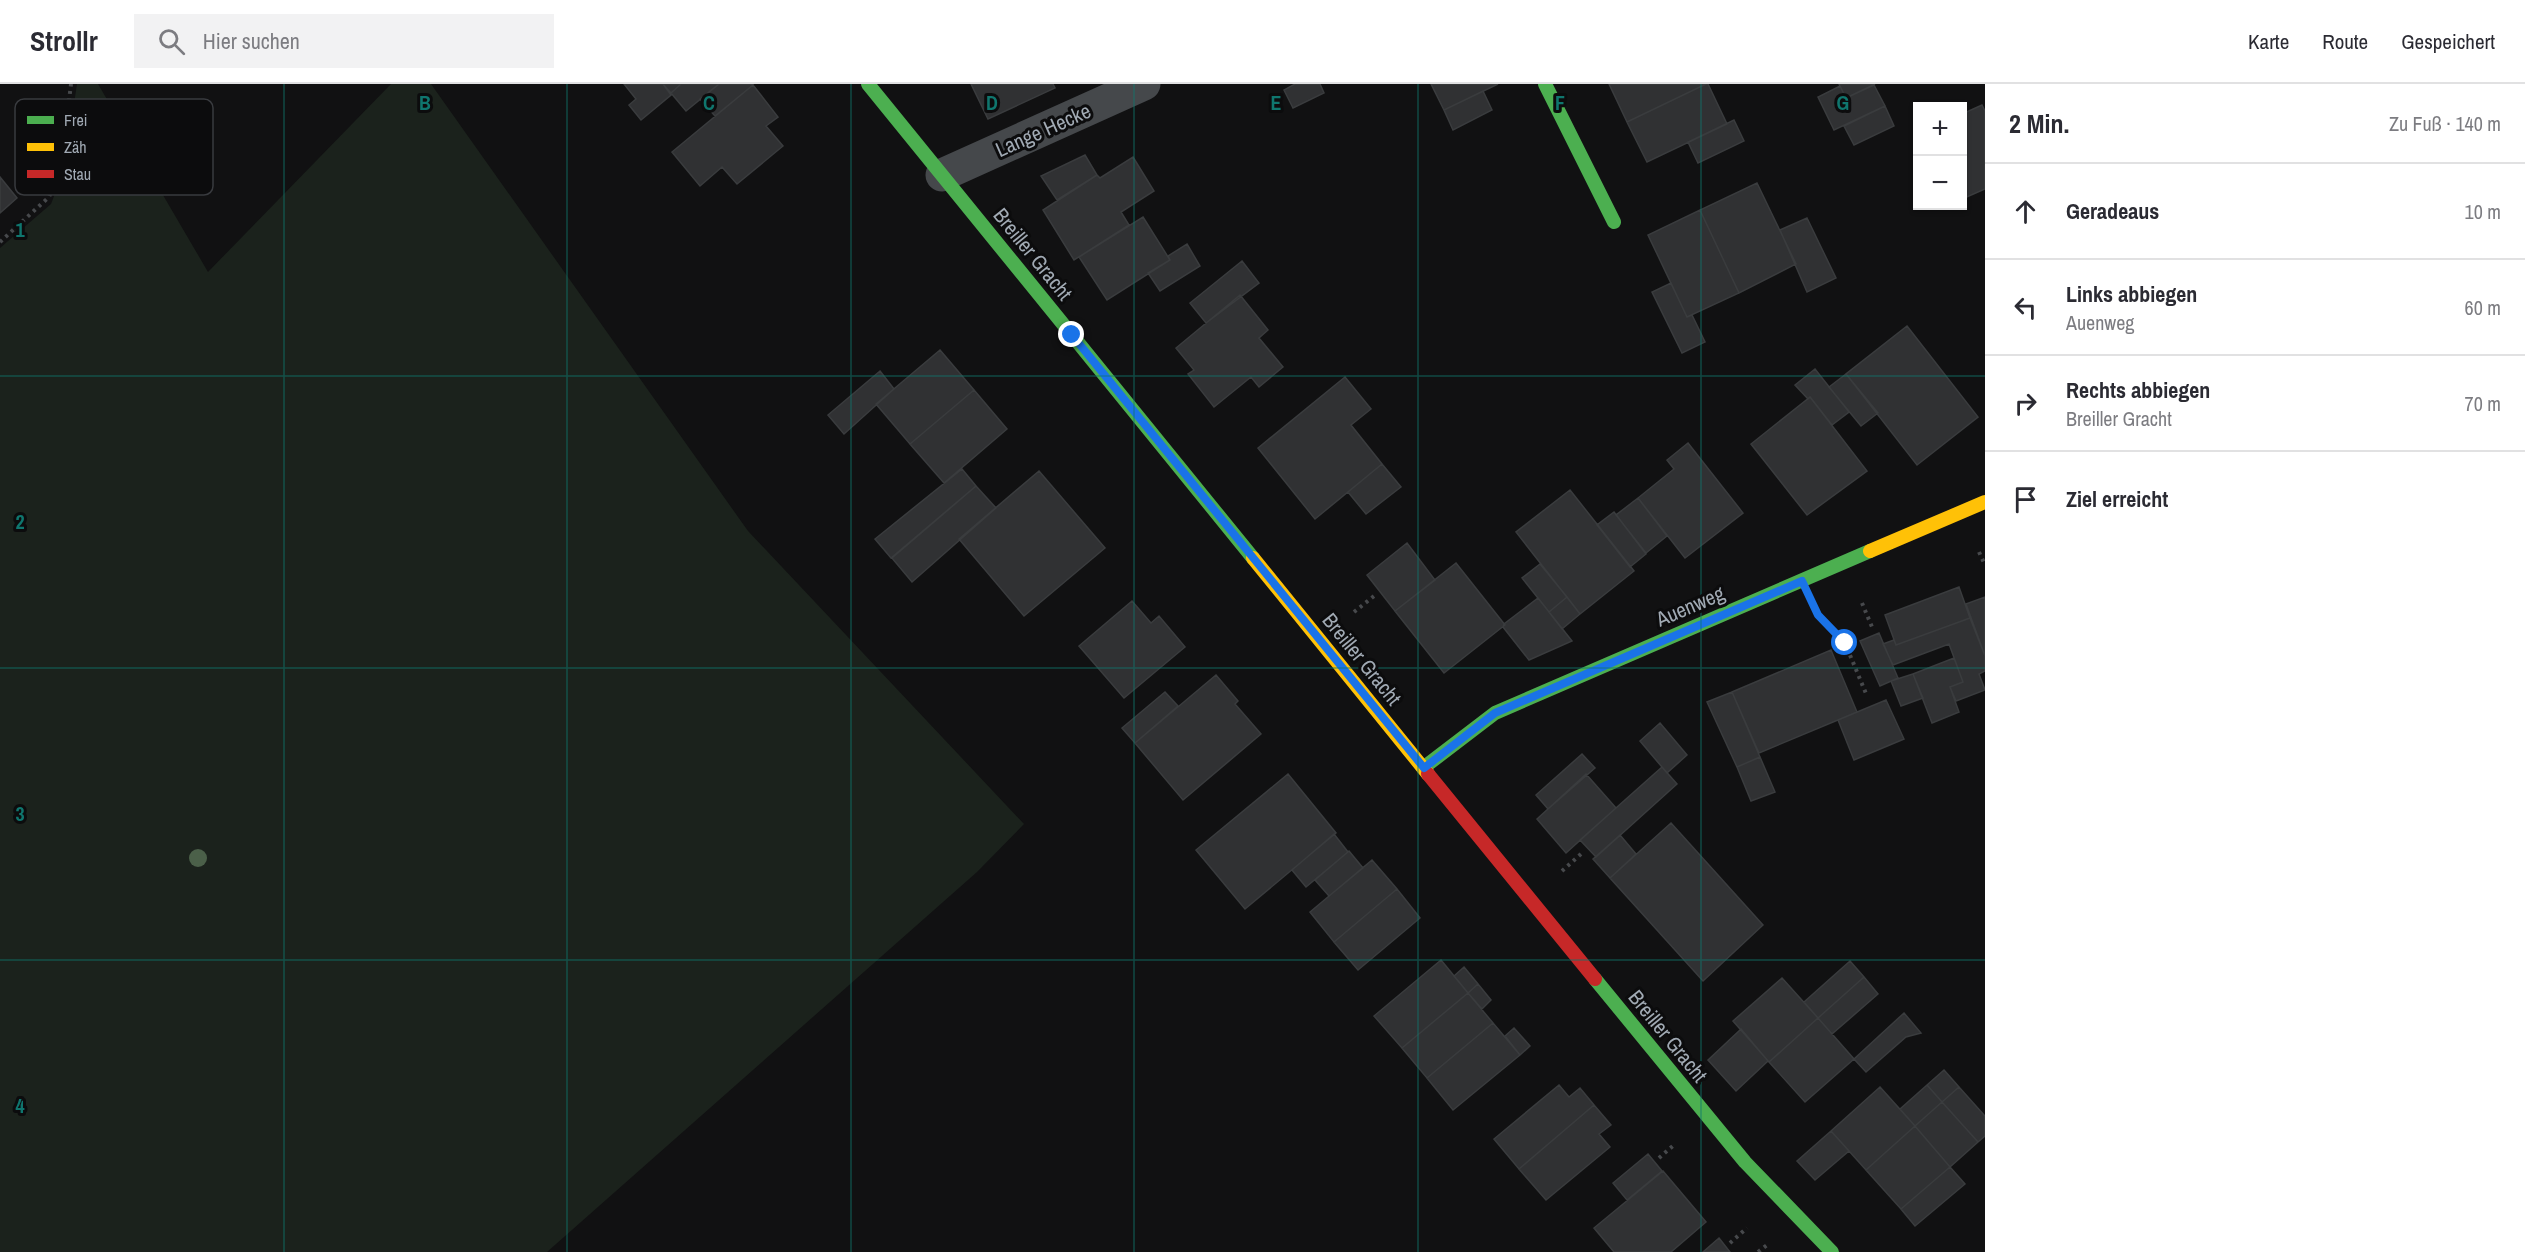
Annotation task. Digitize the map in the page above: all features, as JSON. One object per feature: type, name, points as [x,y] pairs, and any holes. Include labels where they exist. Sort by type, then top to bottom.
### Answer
[{"type":"street","name":"Breiller Gracht","points":[[868,84],[1738,1153],[1832,1252]]},
{"type":"street","name":"Lange Hecke","points":[[942,175],[1144,84]]},
{"type":"street","points":[[1545,84],[1614,222]]},
{"type":"street","name":"Auenweg","points":[[1424,768],[1495,713],[1985,502]]},
{"type":"path","points":[[69,99],[71,84]]},
{"type":"path","points":[[0,242],[50,195]]},
{"type":"path","points":[[1802,581],[1818,615],[1845,643],[1867,696]]},
{"type":"shaded area","points":[[77,84],[98,84],[107,99],[75,99]]},
{"type":"shaded area","points":[[391,84],[431,84],[748,531],[1024,824],[977,872],[547,1252],[0,1252],[0,248],[51,204],[54,195],[163,195],[208,272]]},
{"type":"building","points":[[624,84],[663,84],[671,95],[641,120],[629,105],[636,99]]},
{"type":"building","points":[[663,84],[681,84],[671,93]]},
{"type":"building","points":[[681,84],[719,84],[686,111],[671,93]]},
{"type":"building","points":[[719,84],[753,85],[715,116],[700,99]]},
{"type":"building","points":[[971,84],[1053,84],[1055,88],[988,119]]},
{"type":"building","points":[[1295,84],[1320,84],[1324,93],[1293,108],[1284,90]]},
{"type":"building","points":[[1431,84],[1498,84],[1444,110]]},
{"type":"building","points":[[1609,84],[1706,84],[1627,122]]},
{"type":"building","points":[[1706,84],[1727,124],[1647,162],[1627,122]]},
{"type":"building","points":[[1839,84],[1875,84],[1846,98]]},
{"type":"building","points":[[753,85],[778,117],[766,126],[783,146],[737,184],[722,167],[700,186],[672,152]]},
{"type":"building","points":[[1874,85],[1885,106],[1834,130],[1818,97],[1840,86],[1846,98]]},
{"type":"building","points":[[1483,91],[1492,110],[1453,130],[1444,110]]},
{"type":"building","points":[[1982,105],[1985,111],[1985,189],[1967,197],[1967,156],[1967,112]]},
{"type":"building","points":[[1885,106],[1894,126],[1854,145],[1844,126]]},
{"type":"building","points":[[1734,120],[1744,141],[1698,163],[1688,142]]},
{"type":"building","points":[[1085,155],[1097,175],[1057,200],[1041,176]]},
{"type":"building","points":[[1133,157],[1154,191],[1121,212],[1129,225],[1074,260],[1043,210],[1097,175],[1100,178]]},
{"type":"building","points":[[0,177],[17,198],[0,213]]},
{"type":"building","points":[[1757,183],[1796,264],[1739,293],[1700,210]]},
{"type":"building","points":[[1700,210],[1739,293],[1687,317],[1648,235]]},
{"type":"building","points":[[1143,217],[1170,260],[1107,300],[1079,257]]},
{"type":"building","points":[[1807,218],[1836,278],[1807,292],[1780,230]]},
{"type":"building","points":[[1187,244],[1200,266],[1160,291],[1148,273],[1170,260],[1168,256]]},
{"type":"building","points":[[1242,261],[1259,283],[1206,323],[1190,303]]},
{"type":"building","points":[[1671,283],[1687,317],[1692,315],[1705,342],[1682,353],[1652,292]]},
{"type":"building","points":[[1240,295],[1268,330],[1259,338],[1283,367],[1259,387],[1251,377],[1214,407],[1188,374],[1194,370],[1176,348]]},
{"type":"building","points":[[1907,326],[1978,417],[1917,465],[1846,374]]},
{"type":"building","points":[[940,350],[974,390],[910,444],[876,404]]},
{"type":"building","points":[[1815,369],[1849,412],[1832,425],[1810,397],[1808,399],[1795,385]]},
{"type":"building","points":[[880,371],[894,389],[844,434],[828,415]]},
{"type":"building","points":[[1846,374],[1878,413],[1861,426],[1829,387]]},
{"type":"building","points":[[1345,377],[1371,409],[1351,425],[1382,464],[1315,519],[1258,448]]},
{"type":"building","points":[[974,390],[1007,429],[944,483],[910,444]]},
{"type":"building","points":[[1810,397],[1867,471],[1807,515],[1751,444]]},
{"type":"building","points":[[1688,443],[1743,513],[1685,558],[1638,498],[1674,469],[1667,460]]},
{"type":"building","points":[[1382,464],[1401,487],[1366,514],[1348,492]]},
{"type":"building","points":[[962,469],[976,486],[891,558],[875,539]]},
{"type":"building","points":[[1039,471],[1105,548],[1024,616],[959,539]]},
{"type":"building","points":[[976,486],[996,508],[912,582],[892,558]]},
{"type":"building","points":[[1570,490],[1634,571],[1580,614],[1516,532]]},
{"type":"building","points":[[1638,498],[1667,536],[1646,553],[1616,515]]},
{"type":"building","points":[[1614,512],[1646,554],[1630,567],[1597,525]]},
{"type":"building","points":[[1407,543],[1435,580],[1395,611],[1367,575]]},
{"type":"building","points":[[1456,563],[1505,625],[1444,673],[1395,611]]},
{"type":"building","points":[[1540,564],[1567,597],[1549,612],[1522,578]]},
{"type":"building","points":[[1959,587],[1970,618],[1896,645],[1885,615]]},
{"type":"building","points":[[1567,597],[1580,614],[1562,629],[1549,612]]},
{"type":"building","points":[[1985,597],[1985,656],[1966,604]]},
{"type":"building","points":[[1538,598],[1572,641],[1529,660],[1503,627]]},
{"type":"building","points":[[1132,601],[1151,623],[1159,616],[1185,647],[1124,698],[1079,646]]},
{"type":"building","points":[[1970,618],[1985,656],[1985,671],[1979,674],[1985,690],[1956,701],[1950,687],[1963,682],[1949,644],[1893,665],[1883,644],[1894,640],[1896,645]]},
{"type":"building","points":[[1879,633],[1898,678],[1880,686],[1860,641]]},
{"type":"building","points":[[1831,650],[1857,712],[1759,753],[1732,692]]},
{"type":"building","points":[[1954,658],[1963,682],[1950,687],[1959,712],[1932,723],[1913,674]]},
{"type":"building","points":[[1913,674],[1923,698],[1901,706],[1891,681]]},
{"type":"building","points":[[1216,675],[1238,701],[1235,704],[1261,734],[1183,800],[1135,743]]},
{"type":"building","points":[[1165,692],[1178,706],[1135,743],[1122,728]]},
{"type":"building","points":[[1732,692],[1760,757],[1737,767],[1707,702]]},
{"type":"building","points":[[1886,700],[1904,739],[1854,760],[1838,720]]},
{"type":"building","points":[[1660,723],[1687,755],[1667,773],[1640,741]]},
{"type":"building","points":[[1582,754],[1595,768],[1548,809],[1536,795]]},
{"type":"building","points":[[1760,757],[1775,792],[1751,801],[1737,767]]},
{"type":"building","points":[[1662,767],[1677,784],[1596,857],[1580,840]]},
{"type":"building","points":[[1288,774],[1336,833],[1245,909],[1196,850]]},
{"type":"building","points":[[1586,774],[1616,808],[1566,853],[1537,819]]},
{"type":"building","points":[[1671,823],[1763,925],[1703,981],[1610,878]]},
{"type":"building","points":[[1334,834],[1348,852],[1306,887],[1292,870]]},
{"type":"building","points":[[1620,835],[1636,854],[1610,878],[1593,859]]},
{"type":"building","points":[[1349,851],[1363,868],[1329,896],[1315,880]]},
{"type":"building","points":[[1372,860],[1397,889],[1334,942],[1310,912]]},
{"type":"building","points":[[1397,889],[1420,918],[1358,970],[1334,942]]},
{"type":"building","points":[[1441,960],[1468,993],[1402,1048],[1374,1016]]},
{"type":"building","points":[[1850,961],[1864,977],[1818,1018],[1804,1002]]},
{"type":"building","points":[[1464,967],[1478,984],[1468,993],[1454,976]]},
{"type":"building","points":[[1864,977],[1878,994],[1832,1034],[1818,1018]]},
{"type":"building","points":[[1782,978],[1818,1018],[1769,1062],[1733,1021]]},
{"type":"building","points":[[1478,984],[1491,1000],[1482,1009],[1468,993]]},
{"type":"building","points":[[1468,993],[1493,1023],[1427,1078],[1402,1048]]},
{"type":"building","points":[[1904,1013],[1921,1033],[1906,1037],[1866,1072],[1854,1059]]},
{"type":"building","points":[[1818,1018],[1854,1059],[1805,1102],[1769,1062]]},
{"type":"building","points":[[1493,1023],[1520,1055],[1453,1110],[1427,1078]]},
{"type":"building","points":[[1514,1028],[1530,1046],[1520,1055],[1505,1036]]},
{"type":"building","points":[[1741,1029],[1768,1061],[1736,1091],[1708,1060]]},
{"type":"building","points":[[1944,1070],[1959,1087],[1942,1102],[1927,1085]]},
{"type":"building","points":[[1559,1085],[1569,1097],[1580,1088],[1594,1105],[1519,1169],[1494,1139]]},
{"type":"building","points":[[1927,1085],[1942,1102],[1915,1126],[1900,1109]]},
{"type":"building","points":[[1880,1087],[1915,1126],[1866,1170],[1831,1131]]},
{"type":"building","points":[[1959,1087],[1985,1116],[1985,1136],[1978,1142],[1942,1102]]},
{"type":"building","points":[[1942,1102],[1978,1142],[1950,1167],[1915,1126]]},
{"type":"building","points":[[1594,1105],[1611,1125],[1599,1134],[1610,1147],[1546,1200],[1519,1169]]},
{"type":"building","points":[[1915,1126],[1950,1167],[1901,1209],[1866,1170]]},
{"type":"building","points":[[1831,1131],[1849,1151],[1815,1180],[1797,1161]]},
{"type":"building","points":[[1648,1154],[1662,1171],[1627,1200],[1613,1183]]},
{"type":"building","points":[[1950,1167],[1965,1184],[1915,1226],[1901,1209]]},
{"type":"building","points":[[1663,1171],[1706,1222],[1671,1252],[1614,1252],[1594,1228]]},
{"type":"building","points":[[1719,1238],[1730,1252],[1703,1252]]},
{"type":"traffic: fast","points":[[868,84],[1253,558]]},
{"type":"traffic: fast","points":[[1545,84],[1614,222]]},
{"type":"traffic: fast","points":[[1423,768],[1495,713],[1870,551]]},
{"type":"traffic: fast","points":[[1595,979],[1745,1162],[1832,1252]]},
{"type":"traffic: slow","points":[[1870,551],[1985,502]]},
{"type":"traffic: slow","points":[[1253,558],[1428,774]]},
{"type":"traffic: jam","points":[[1428,774],[1595,979]]},
{"type":"route","points":[[1072,335],[1424,768],[1495,713],[1802,581],[1818,615],[1845,643]]}]
